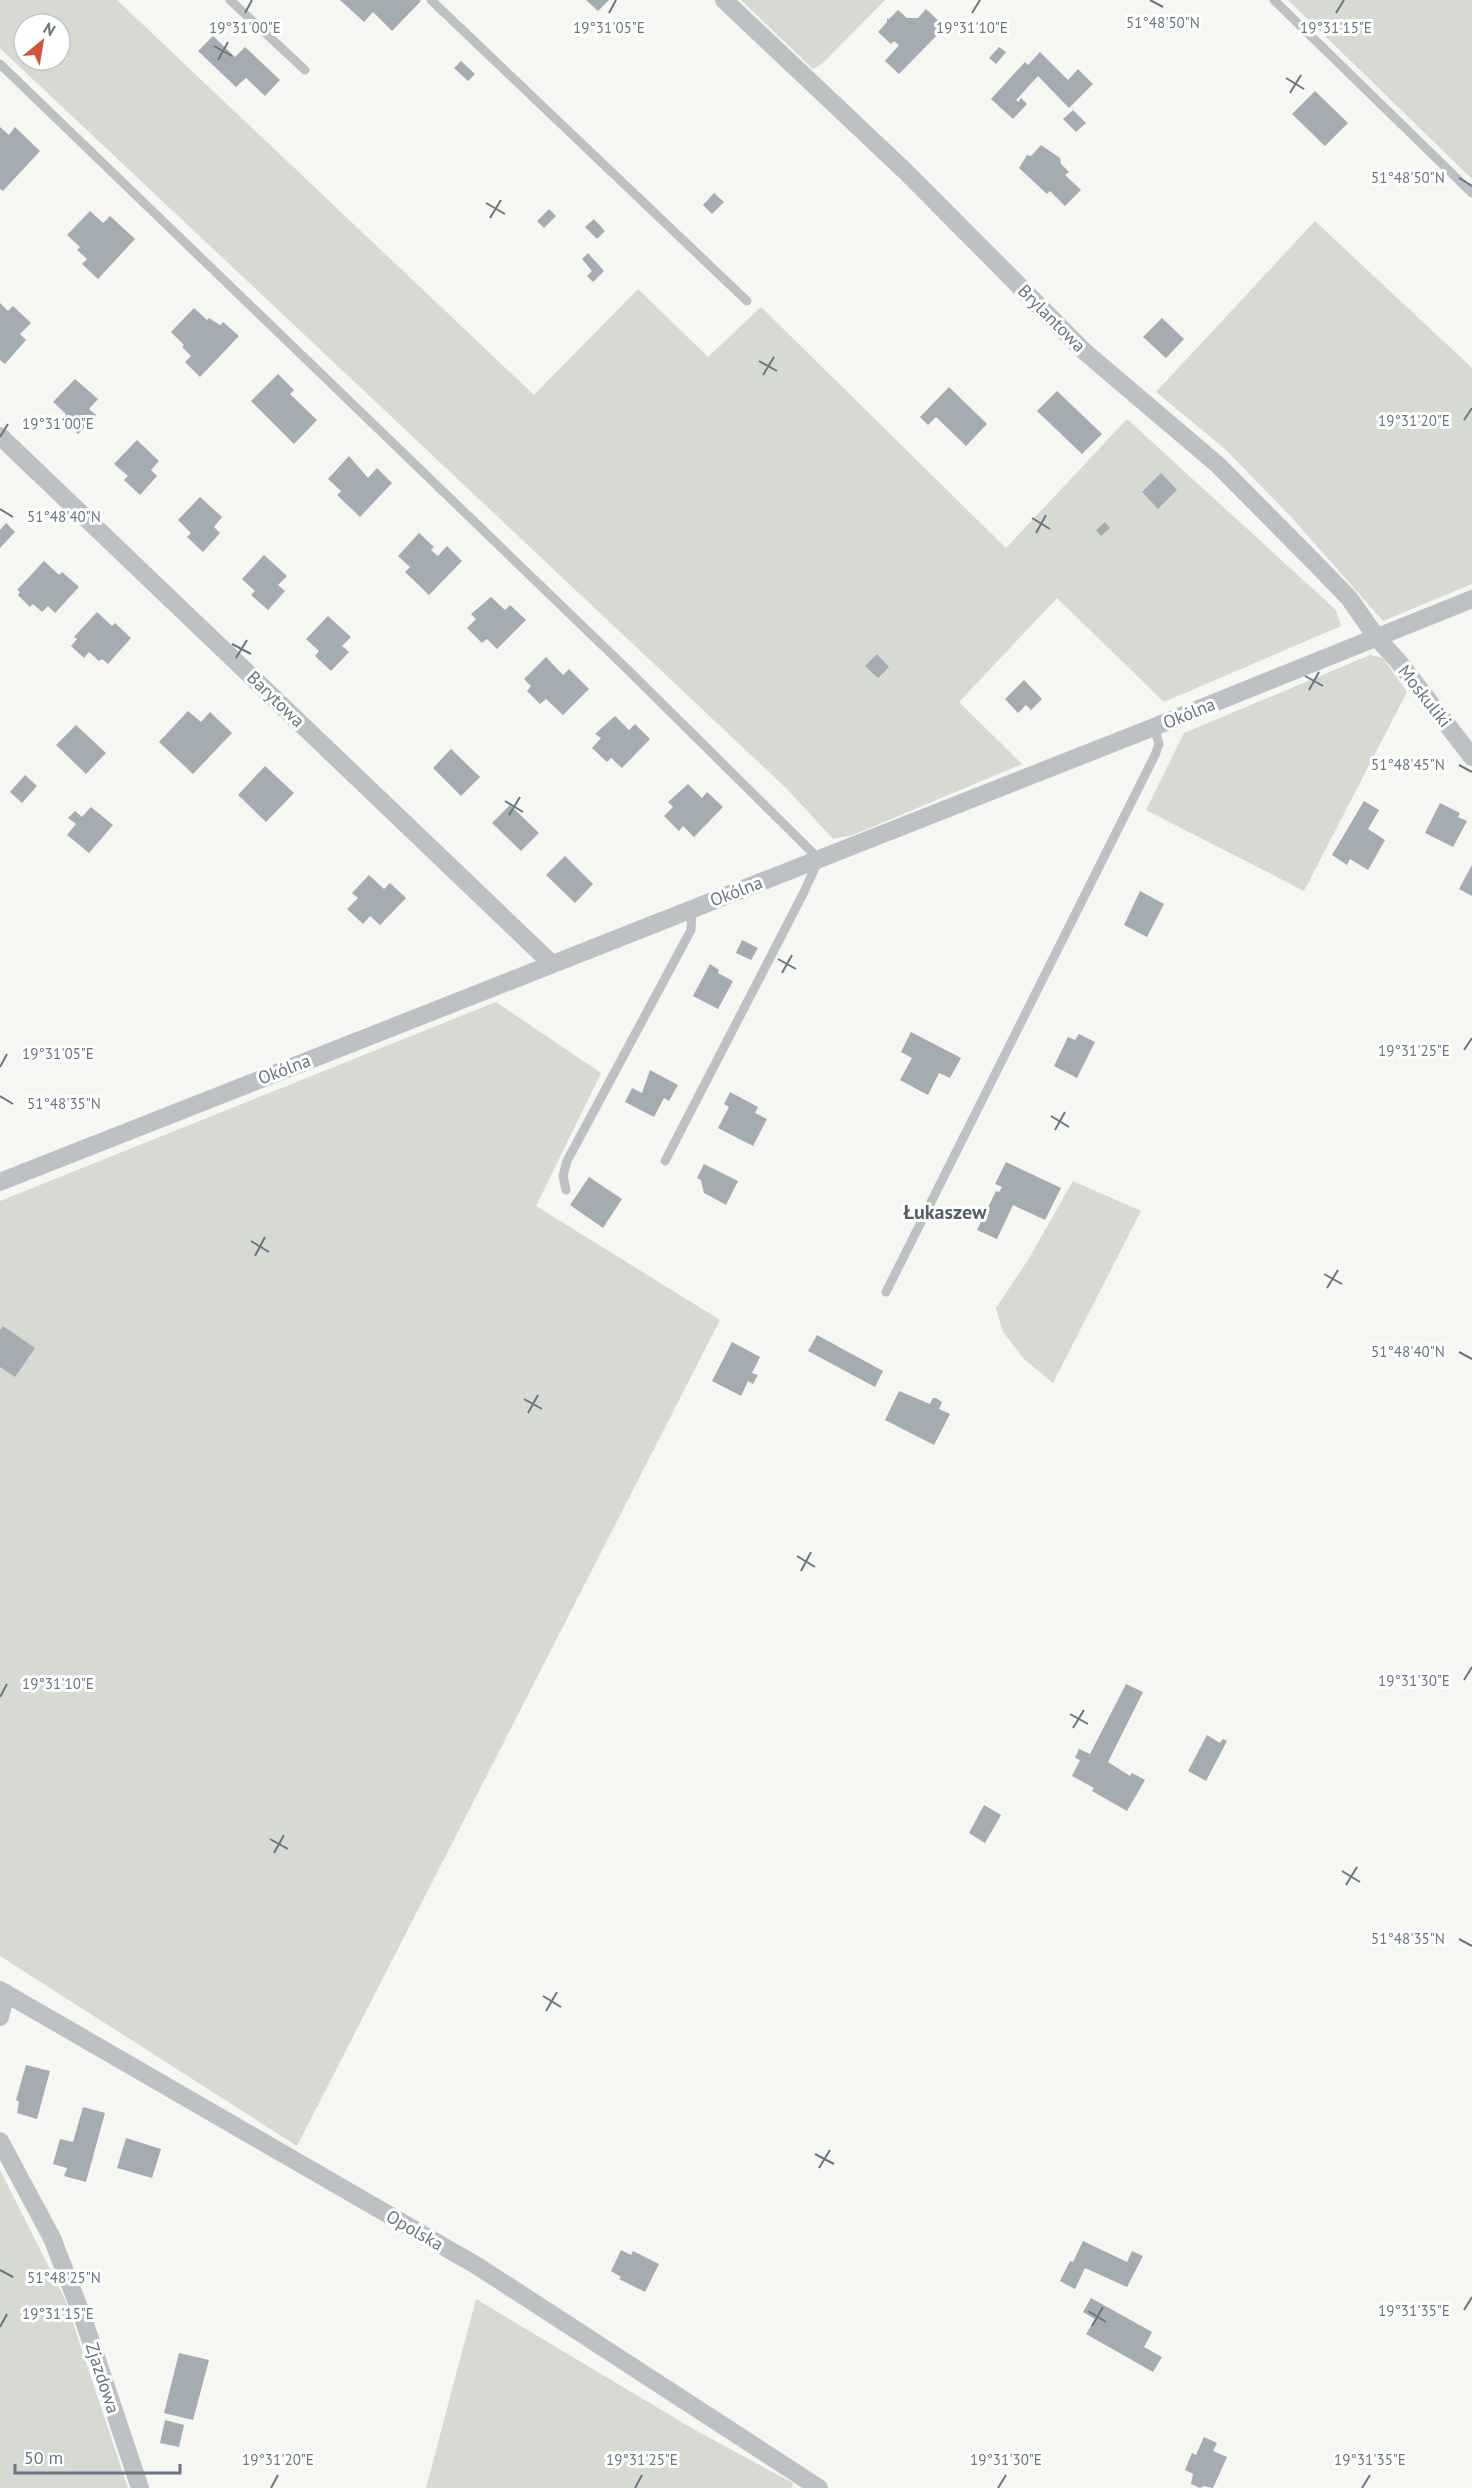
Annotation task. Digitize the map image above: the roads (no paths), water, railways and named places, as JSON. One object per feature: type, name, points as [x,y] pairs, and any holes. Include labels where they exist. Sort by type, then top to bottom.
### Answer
[{"type":"street","name":"Brylantowa","points":[[724,0],[906,172],[1085,352],[1218,465],[1349,598],[1377,638]]},
{"type":"street","name":"Barytowa","points":[[0,436],[552,964]]},
{"type":"street","name":"Okólna","points":[[0,1182],[1154,727],[1472,599]]},
{"type":"street","name":"Moskuliki","points":[[1377,638],[1398,661],[1472,757]]},
{"type":"street","points":[[0,2017],[3,1991]]},
{"type":"street","name":"Opolska","points":[[3,1991],[478,2267],[819,2488]]},
{"type":"street","name":"Zjazdowa","points":[[0,2140],[52,2238],[78,2304],[140,2488]]},
{"type":"lane","points":[[230,0],[305,70]]},
{"type":"lane","points":[[431,0],[747,301]]},
{"type":"lane","points":[[1274,0],[1472,193]]},
{"type":"lane","points":[[0,64],[617,660],[819,859],[665,1161]]},
{"type":"lane","points":[[886,1292],[1155,755],[1158,744],[1154,727]]},
{"type":"lane","points":[[566,1190],[563,1176],[567,1161],[691,930],[692,908]]},
{"type":"district","name":"Łukaszew","points":[[945,1212]]}]
